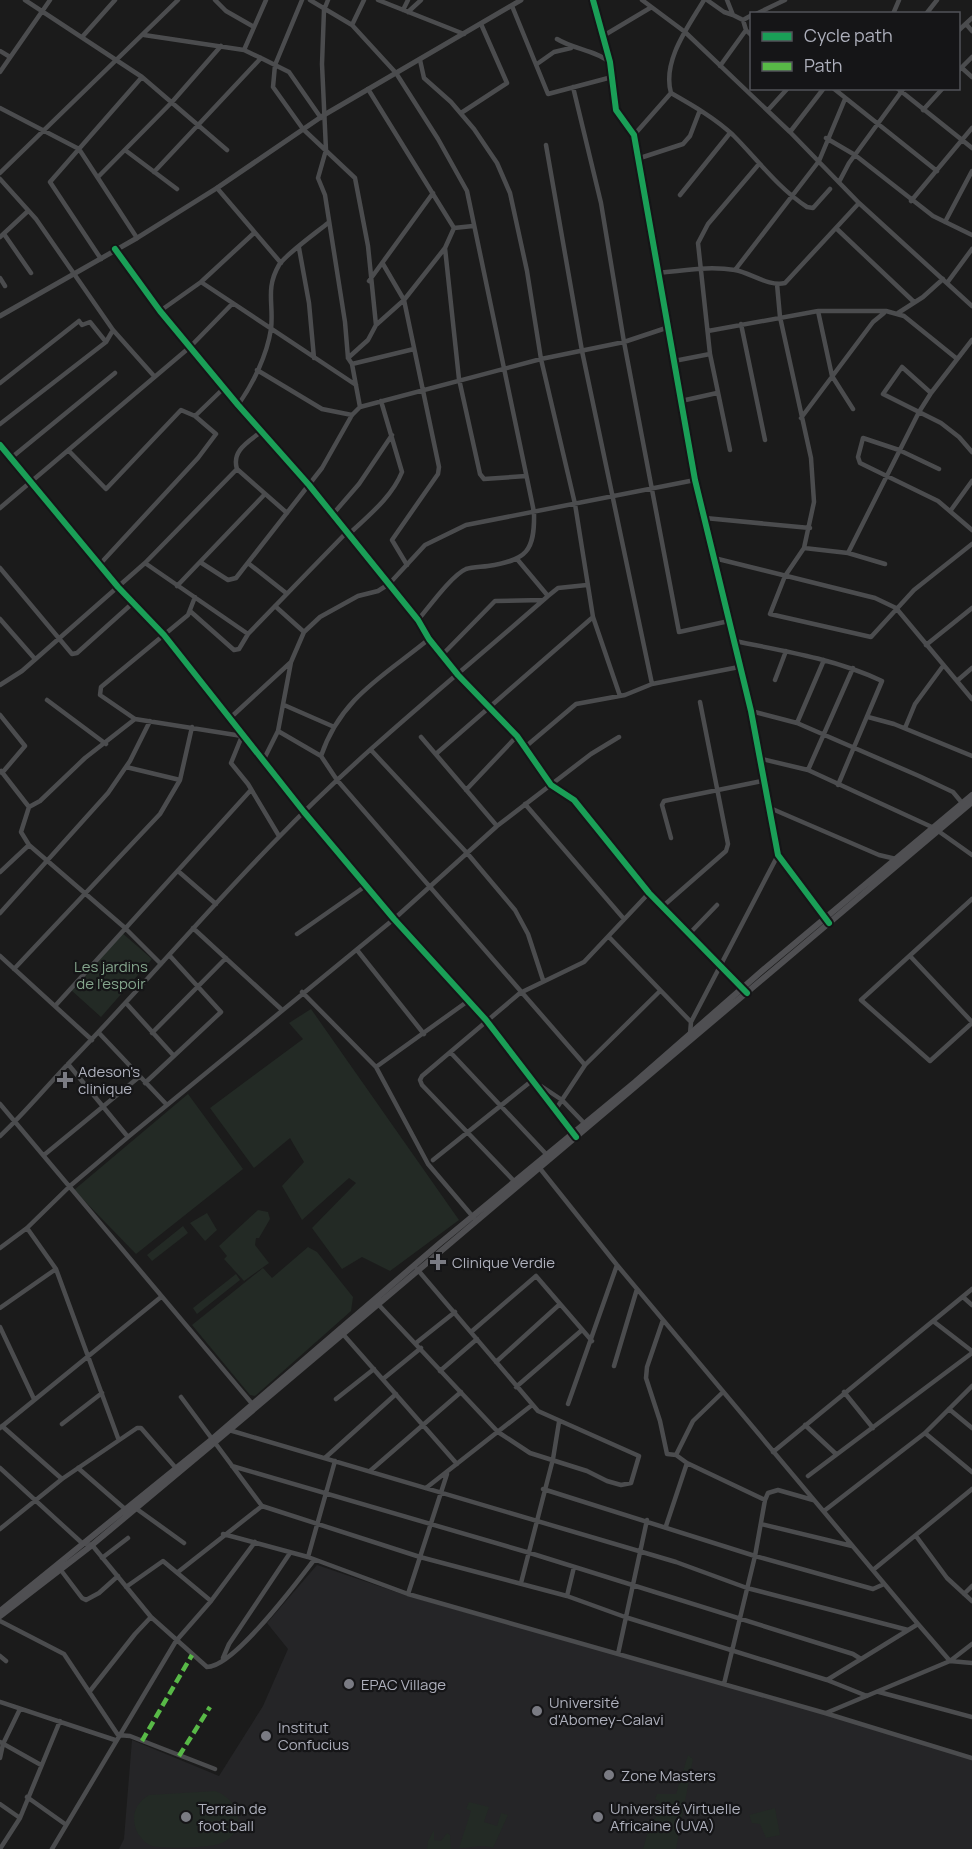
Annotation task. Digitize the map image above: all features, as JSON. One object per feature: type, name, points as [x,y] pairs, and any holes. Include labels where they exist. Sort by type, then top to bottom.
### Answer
[{"type":"main road","points":[[0,1614],[175,1467],[229,1430],[254,1406],[342,1333],[359,1315],[417,1269],[515,1182],[538,1166],[547,1155],[692,1037],[963,806],[972,795]]},
{"type":"main road","points":[[963,806],[972,802]]},
{"type":"main road","points":[[25,1593],[92,1545],[359,1315],[538,1166],[584,1123],[692,1037]]},
{"type":"street","points":[[25,0],[83,36],[142,77],[227,150]]},
{"type":"street","points":[[0,72],[50,0]]},
{"type":"street","points":[[83,36],[115,0]]},
{"type":"street","points":[[0,173],[119,60],[178,0]]},
{"type":"street","points":[[215,0],[226,11],[254,27]]},
{"type":"street","points":[[244,50],[266,0]]},
{"type":"street","points":[[302,0],[275,65],[273,87],[303,129],[355,178],[368,246],[369,281],[376,325]]},
{"type":"street","points":[[310,0],[352,25],[396,73],[438,139],[467,191],[534,512],[532,544],[517,559],[466,569],[456,575],[418,620]]},
{"type":"street","points":[[328,0],[324,10],[323,117],[326,150],[318,178],[325,195],[345,322],[348,358],[352,364],[360,407]]},
{"type":"street","points":[[352,25],[364,0]]},
{"type":"street","points":[[378,0],[464,34]]},
{"type":"street","points":[[406,11],[408,0]]},
{"type":"street","points":[[406,11],[421,0]]},
{"type":"street","points":[[0,316],[137,238],[218,188],[303,129],[521,0]]},
{"type":"street","points":[[593,0],[610,62],[616,110],[633,135],[695,480],[751,711],[762,781],[770,808],[778,855],[827,921]]},
{"type":"street","points":[[642,0],[685,32],[720,66],[751,91],[859,203],[972,306]]},
{"type":"street","points":[[671,93],[668,73],[685,32],[706,0],[724,12],[743,20],[750,34]]},
{"type":"street","points":[[727,0],[733,15]]},
{"type":"street","points":[[760,12],[784,0]]},
{"type":"street","points":[[928,12],[937,0]]},
{"type":"street","points":[[512,6],[548,94],[612,77]]},
{"type":"street","points":[[603,36],[651,8]]},
{"type":"street","points":[[743,20],[750,16]]},
{"type":"street","points":[[960,29],[972,18]]},
{"type":"street","points":[[460,113],[507,83],[481,24]]},
{"type":"street","points":[[966,24],[972,31]]},
{"type":"street","points":[[720,66],[746,30]]},
{"type":"street","points":[[144,35],[244,50],[289,72],[323,117]]},
{"type":"street","points":[[558,39],[572,48],[604,57],[610,62]]},
{"type":"street","points":[[99,176],[172,102],[221,46]]},
{"type":"street","points":[[537,64],[554,52],[572,48]]},
{"type":"street","points":[[0,51],[10,57]]},
{"type":"street","points":[[972,57],[960,69],[972,77]]},
{"type":"street","points":[[154,172],[261,58]]},
{"type":"street","points":[[420,60],[424,78],[460,113],[497,163],[510,193],[527,271],[541,359],[575,504],[593,617],[620,696]]},
{"type":"street","points":[[101,259],[50,182],[142,77]]},
{"type":"street","points":[[573,87],[601,203],[624,342],[679,632],[729,621]]},
{"type":"street","points":[[368,89],[454,228]]},
{"type":"street","points":[[768,110],[786,90]]},
{"type":"street","points":[[790,132],[822,90]]},
{"type":"street","points":[[835,90],[937,171]]},
{"type":"street","points":[[839,182],[855,155],[901,90],[972,148]]},
{"type":"street","points":[[923,110],[941,90]]},
{"type":"street","points":[[671,93],[700,110],[730,133],[792,196],[807,207],[813,208],[830,189]]},
{"type":"street","points":[[633,135],[671,93]]},
{"type":"street","points":[[735,270],[819,161],[826,138],[845,99]]},
{"type":"street","points":[[0,108],[79,149],[99,176],[137,238]]},
{"type":"street","points":[[637,159],[683,144],[690,136],[700,110]]},
{"type":"street","points":[[911,201],[972,128]]},
{"type":"street","points":[[680,195],[730,133]]},
{"type":"street","points":[[826,138],[855,155],[911,201],[972,235]]},
{"type":"street","points":[[546,145],[582,351],[611,498],[652,684]]},
{"type":"street","points":[[125,150],[177,189]]},
{"type":"street","points":[[730,450],[710,354],[698,243],[701,234],[759,164]]},
{"type":"street","points":[[945,222],[972,171]]},
{"type":"street","points":[[0,179],[28,211],[114,330],[154,376]]},
{"type":"street","points":[[218,188],[280,262]]},
{"type":"street","points":[[369,281],[433,193]]},
{"type":"street","points":[[659,273],[699,268],[735,270],[777,284],[785,283],[859,203]]},
{"type":"street","points":[[28,211],[2,236],[31,273]]},
{"type":"street","points":[[238,405],[251,387],[271,331],[270,287],[280,262],[328,222]]},
{"type":"street","points":[[454,228],[473,226]]},
{"type":"street","points":[[348,358],[368,340],[376,325],[404,300],[445,248],[454,228]]},
{"type":"street","points":[[837,229],[914,302]]},
{"type":"street","points":[[160,311],[201,282],[254,232]]},
{"type":"street","points":[[299,248],[307,292],[314,358]]},
{"type":"street","points":[[445,248],[459,380],[480,474],[484,479],[526,476]]},
{"type":"street","points":[[115,249],[160,311],[238,405],[309,484],[418,620],[429,639],[458,675],[489,710],[517,736],[551,785],[574,800],[649,893],[746,990]]},
{"type":"street","points":[[898,313],[945,281],[972,249]]},
{"type":"street","points":[[383,264],[404,300],[439,467],[438,474],[392,540],[407,565]]},
{"type":"street","points":[[0,278],[5,286]]},
{"type":"street","points":[[201,282],[356,386]]},
{"type":"street","points":[[777,284],[780,317],[812,471],[814,502],[804,548],[785,576],[770,614],[872,638],[877,635],[896,608],[933,573],[972,544]]},
{"type":"street","points":[[0,508],[189,347],[232,304]]},
{"type":"street","points":[[708,331],[818,311],[886,311],[898,313],[956,358]]},
{"type":"street","points":[[818,311],[832,376],[854,409]]},
{"type":"street","points":[[801,418],[873,322],[886,311]]},
{"type":"street","points":[[0,384],[79,321],[82,326],[90,322],[106,342]]},
{"type":"street","points":[[741,324],[765,440]]},
{"type":"street","points":[[200,562],[232,580],[248,563],[322,468],[352,415],[360,407],[423,388],[541,359],[624,342],[666,328]]},
{"type":"street","points":[[0,424],[106,342],[114,330]]},
{"type":"street","points":[[848,553],[919,412],[956,358],[972,340]]},
{"type":"street","points":[[352,364],[414,349]]},
{"type":"street","points":[[674,362],[710,354]]},
{"type":"street","points":[[931,393],[902,367],[883,391],[884,396],[919,412],[959,437],[972,452]]},
{"type":"street","points":[[257,370],[322,409],[352,415]]},
{"type":"street","points":[[11,458],[115,373]]},
{"type":"street","points":[[195,416],[224,388]]},
{"type":"street","points":[[681,401],[717,393]]},
{"type":"street","points":[[190,611],[234,650],[239,649],[248,634],[286,593],[398,482],[402,472],[401,463],[381,401]]},
{"type":"street","points":[[69,451],[106,489],[181,410],[195,416],[216,434],[215,438],[100,564]]},
{"type":"street","points":[[262,431],[240,450],[236,458],[237,469],[287,513]]},
{"type":"street","points":[[333,514],[359,484],[392,435]]},
{"type":"street","points":[[939,469],[899,450],[863,438],[858,457],[860,463],[888,475],[951,510],[972,530]]},
{"type":"street","points":[[0,445],[118,587],[135,601],[164,635],[242,736],[264,759],[304,812],[394,919],[486,1020],[534,1079],[574,1134]]},
{"type":"street","points":[[0,685],[59,639],[146,563],[237,469]]},
{"type":"street","points":[[264,759],[278,731],[291,662],[304,632],[320,617],[358,596],[378,591],[389,584],[426,545],[457,530],[502,517],[653,490],[695,480]]},
{"type":"street","points":[[951,510],[972,481]]},
{"type":"street","points":[[177,586],[265,494]]},
{"type":"street","points":[[705,518],[810,528]]},
{"type":"street","points":[[804,548],[848,553],[885,564]]},
{"type":"street","points":[[714,558],[875,598],[896,608],[972,699]]},
{"type":"street","points":[[517,559],[548,596]]},
{"type":"street","points":[[146,563],[248,634]]},
{"type":"street","points":[[248,563],[286,593]]},
{"type":"street","points":[[0,568],[72,654],[77,653],[135,601]]},
{"type":"street","points":[[0,1136],[99,1033],[279,836],[337,780],[416,707],[458,675],[558,588],[587,585]]},
{"type":"street","points":[[195,597],[190,611],[100,690],[100,695],[135,719],[242,736]]},
{"type":"street","points":[[443,654],[495,601],[543,600]]},
{"type":"street","points":[[275,606],[304,632]]},
{"type":"street","points":[[926,645],[972,608]]},
{"type":"street","points":[[437,753],[593,617]]},
{"type":"street","points":[[0,619],[35,659]]},
{"type":"street","points":[[321,756],[332,726],[358,693],[429,639]]},
{"type":"street","points":[[734,641],[824,660],[853,668],[882,681],[838,785]]},
{"type":"street","points":[[775,680],[786,651]]},
{"type":"street","points":[[797,723],[824,660]]},
{"type":"street","points":[[229,719],[291,662]]},
{"type":"street","points":[[524,748],[576,704],[620,696],[652,684],[739,666]]},
{"type":"street","points":[[904,728],[915,704],[943,666]]},
{"type":"street","points":[[808,770],[853,668]]},
{"type":"street","points":[[958,680],[972,668]]},
{"type":"street","points":[[47,699],[106,744]]},
{"type":"street","points":[[662,907],[726,851],[728,844],[700,702]]},
{"type":"street","points":[[284,705],[332,726]]},
{"type":"street","points":[[751,711],[797,723],[824,737],[952,792],[963,806]]},
{"type":"street","points":[[0,715],[25,746],[1,772],[29,807]]},
{"type":"street","points":[[868,717],[904,728],[972,756]]},
{"type":"street","points":[[135,719],[86,758],[40,801],[29,807],[21,832],[29,845],[124,927],[162,964]]},
{"type":"street","points":[[0,913],[108,793],[126,767],[150,721]]},
{"type":"street","points":[[14,969],[160,814],[180,780],[192,727]]},
{"type":"street","points":[[278,731],[321,756],[337,780],[585,1065]]},
{"type":"street","points":[[242,736],[231,763],[279,836]]},
{"type":"street","points":[[466,790],[517,736]]},
{"type":"street","points":[[421,737],[497,826]]},
{"type":"street","points":[[0,1248],[27,1228],[70,1186],[281,1009],[357,950],[432,887],[497,826],[591,754],[619,737]]},
{"type":"street","points":[[371,750],[467,853],[523,922],[543,980]]},
{"type":"street","points":[[758,758],[808,770],[936,829],[972,855]]},
{"type":"street","points":[[126,767],[180,780]]},
{"type":"street","points":[[671,838],[662,805],[664,801],[762,781]]},
{"type":"street","points":[[55,1006],[124,927],[250,791]]},
{"type":"street","points":[[525,804],[624,919]]},
{"type":"street","points":[[770,808],[897,861]]},
{"type":"street","points":[[0,872],[29,845]]},
{"type":"street","points":[[692,1037],[691,1022],[778,855]]},
{"type":"street","points":[[178,871],[216,904]]},
{"type":"street","points":[[297,934],[367,885]]},
{"type":"street","points":[[515,1182],[420,1080],[486,1020],[520,993],[584,962],[649,893]]},
{"type":"street","points":[[910,956],[972,1023],[930,1061],[861,1000],[972,899]]},
{"type":"street","points":[[689,934],[717,905]]},
{"type":"street","points":[[193,928],[281,1009]]},
{"type":"street","points":[[609,937],[635,961],[660,992],[691,1022]]},
{"type":"street","points":[[357,950],[424,1034]]},
{"type":"street","points":[[0,956],[92,1040]]},
{"type":"street","points":[[145,1083],[220,1015],[220,1010],[170,956]]},
{"type":"street","points":[[152,1033],[226,958]]},
{"type":"street","points":[[302,992],[376,1067],[428,1164],[474,1218]]},
{"type":"street","points":[[556,1108],[585,1065],[660,992]]},
{"type":"street","points":[[376,1067],[468,1001]]},
{"type":"street","points":[[126,1003],[174,1056]]},
{"type":"street","points":[[99,1033],[167,1105]]},
{"type":"street","points":[[451,1053],[547,1155]]},
{"type":"street","points":[[68,1064],[128,1137]]},
{"type":"street","points":[[44,1155],[140,1077]]},
{"type":"street","points":[[433,1160],[534,1079]]},
{"type":"street","points":[[539,1086],[562,1100],[584,1123]]},
{"type":"street","points":[[0,1104],[254,1406]]},
{"type":"street","points":[[538,1166],[617,1265],[918,1624],[951,1661],[972,1663]]},
{"type":"street","points":[[27,1228],[56,1269],[118,1438]]},
{"type":"street","points":[[568,1404],[617,1265]]},
{"type":"street","points":[[0,1308],[56,1269]]},
{"type":"street","points":[[377,1303],[417,1343],[440,1371],[498,1432],[530,1452],[587,1470],[602,1479],[627,1485],[640,1460],[637,1454],[559,1422],[532,1405],[417,1269]]},
{"type":"street","points":[[471,1332],[533,1277],[538,1278],[592,1341]]},
{"type":"street","points":[[614,1366],[638,1289]]},
{"type":"street","points":[[773,1452],[972,1289]]},
{"type":"street","points":[[62,1479],[1,1427],[161,1297]]},
{"type":"street","points":[[963,1297],[972,1305]]},
{"type":"street","points":[[496,1362],[560,1304]]},
{"type":"street","points":[[417,1343],[455,1312]]},
{"type":"street","points":[[663,1320],[647,1367],[646,1378],[660,1421],[664,1450],[667,1454],[676,1455],[687,1463],[765,1500]]},
{"type":"street","points":[[808,1476],[972,1352],[933,1321]]},
{"type":"street","points":[[0,1327],[34,1400]]},
{"type":"street","points":[[516,1387],[582,1330]]},
{"type":"street","points":[[342,1333],[457,1464]]},
{"type":"street","points":[[440,1371],[477,1339]]},
{"type":"street","points":[[383,1379],[421,1348]]},
{"type":"street","points":[[336,1399],[374,1369]]},
{"type":"street","points":[[824,1511],[925,1433],[971,1388]]},
{"type":"street","points":[[370,1471],[461,1392]]},
{"type":"street","points":[[676,1455],[693,1421],[723,1392]]},
{"type":"street","points":[[844,1392],[873,1428]]},
{"type":"street","points":[[62,1424],[102,1394]]},
{"type":"street","points":[[326,1457],[396,1394]]},
{"type":"street","points":[[181,1397],[212,1442],[262,1506],[420,1557],[567,1596],[733,1652],[827,1680],[867,1696]]},
{"type":"street","points":[[426,1488],[532,1405]]},
{"type":"street","points":[[949,1409],[972,1428]]},
{"type":"street","points":[[521,1583],[530,1553],[543,1489],[553,1459],[559,1422]]},
{"type":"street","points":[[805,1425],[837,1454]]},
{"type":"street","points":[[0,1528],[118,1438],[141,1428],[175,1467]]},
{"type":"street","points":[[229,1430],[640,1552],[747,1588],[908,1630]]},
{"type":"street","points":[[925,1433],[972,1472]]},
{"type":"street","points":[[308,1557],[335,1461]]},
{"type":"street","points":[[666,1526],[687,1463]]},
{"type":"street","points":[[232,1466],[430,1526],[530,1553],[861,1659]]},
{"type":"street","points":[[0,1468],[82,1543],[92,1545],[152,1617],[207,1667],[214,1666],[238,1648],[270,1617],[314,1560]]},
{"type":"street","points":[[78,1468],[125,1509]]},
{"type":"street","points":[[408,1594],[447,1472]]},
{"type":"street","points":[[543,1489],[755,1556],[873,1589],[884,1584]]},
{"type":"street","points":[[873,1570],[972,1489]]},
{"type":"street","points":[[724,1684],[768,1493],[778,1490],[813,1500]]},
{"type":"street","points":[[178,1572],[223,1534],[262,1506]]},
{"type":"street","points":[[134,1507],[184,1543]]},
{"type":"street","points":[[618,1654],[647,1520]]},
{"type":"street","points":[[761,1524],[852,1546]]},
{"type":"street","points":[[223,1534],[308,1557],[408,1594],[825,1713],[972,1758]]},
{"type":"street","points":[[916,1536],[947,1578],[972,1601]]},
{"type":"street","points":[[102,1558],[128,1538]]},
{"type":"street","points":[[52,1849],[176,1641],[211,1601],[255,1542]]},
{"type":"street","points":[[224,1658],[229,1644],[290,1552]]},
{"type":"street","points":[[126,1587],[159,1561],[167,1563],[211,1601]]},
{"type":"street","points":[[567,1596],[574,1567]]},
{"type":"street","points":[[60,1569],[86,1600],[99,1593],[118,1576]]},
{"type":"street","points":[[964,1594],[972,1586]]},
{"type":"street","points":[[90,1691],[135,1634],[152,1617]]},
{"type":"street","points":[[0,1621],[64,1654],[90,1691],[117,1738]]},
{"type":"street","points":[[827,1680],[918,1624]]},
{"type":"street","points":[[825,1713],[951,1661],[972,1644]]},
{"type":"street","points":[[0,1656],[6,1661]]},
{"type":"street","points":[[879,1692],[972,1717]]},
{"type":"street","points":[[0,1702],[117,1738],[130,1736],[214,1770]]},
{"type":"street","points":[[0,1758],[2,1743],[20,1709]]},
{"type":"street","points":[[0,1849],[20,1818],[60,1721]]},
{"type":"street","points":[[2,1743],[41,1766]]},
{"type":"street","points":[[27,1797],[65,1824]]},
{"type":"street","points":[[0,1804],[20,1818]]},
{"type":"shaded area","name":"Université d'Abomey-Calavi","points":[[317,1565],[411,1597],[833,1716],[972,1759],[972,1849],[119,1849],[124,1839],[132,1740],[219,1776],[263,1706],[288,1649],[267,1623]]},
{"type":"green space","name":"Les jardins de l'espoir","points":[[121,932],[152,959],[101,1017],[71,990]]},
{"type":"green space","points":[[311,1009],[459,1220],[390,1271],[362,1257],[342,1269],[312,1228],[356,1183],[349,1178],[302,1220],[282,1186],[304,1162],[290,1138],[254,1168],[210,1108],[303,1039],[289,1023]]},
{"type":"green space","points":[[188,1094],[243,1169],[136,1254],[74,1190]]},
{"type":"green space","points":[[258,1210],[268,1212],[270,1219],[259,1238],[256,1238],[255,1245],[269,1263],[244,1281],[224,1259],[227,1256],[219,1246]]},
{"type":"green space","points":[[207,1213],[217,1230],[205,1241],[190,1223]]},
{"type":"green space","points":[[183,1226],[188,1233],[152,1261],[147,1255]]},
{"type":"green space","points":[[308,1247],[317,1252],[353,1297],[351,1311],[255,1396],[250,1395],[192,1325],[263,1268],[272,1278]]},
{"type":"green space","points":[[236,1274],[240,1280],[197,1314],[193,1308]]},
{"type":"green space","points":[[688,1755],[693,1759],[676,1849],[643,1849],[648,1831],[660,1810],[659,1801],[655,1799],[657,1794],[676,1794]]},
{"type":"green space","name":"Terrain de foot ball","points":[[215,1791],[230,1801],[238,1815],[236,1831],[222,1843],[199,1847],[158,1847],[148,1844],[138,1834],[134,1822],[135,1812],[140,1803],[149,1795]]},
{"type":"green space","points":[[469,1802],[489,1807],[484,1822],[497,1826],[501,1813],[508,1815],[493,1848],[484,1846],[459,1848],[471,1811],[466,1809]]},
{"type":"green space","points":[[775,1808],[780,1835],[766,1838],[760,1824],[752,1823],[749,1815]]},
{"type":"green space","points":[[434,1830],[434,1840],[441,1841],[447,1833],[450,1835],[451,1849],[427,1849],[428,1841]]},
{"type":"marked path","points":[[142,1741],[192,1655]]},
{"type":"marked path","points":[[179,1756],[210,1707]]},
{"type":"cycle path","points":[[593,0],[610,62],[616,110],[634,135],[695,480],[751,711],[778,855],[829,923]]},
{"type":"cycle path","points":[[115,249],[160,311],[238,405],[309,485],[418,620],[429,639],[458,675],[517,736],[551,785],[574,800],[649,893],[747,993]]},
{"type":"cycle path","points":[[0,445],[118,587],[164,635],[304,812],[394,919],[486,1020],[576,1137]]},
{"type":"place","name":"Adeson's clinique","points":[[65,1080]]},
{"type":"place","name":"Clinique Verdie","points":[[438,1262]]},
{"type":"place","name":"EPAC Village","points":[[349,1684]]},
{"type":"place","name":"Université d'Abomey-Calavi","points":[[537,1711]]},
{"type":"place","name":"Institut Confucius","points":[[266,1736]]},
{"type":"place","name":"Zone Masters","points":[[609,1775]]},
{"type":"place","name":"Terrain de foot ball","points":[[186,1817]]},
{"type":"place","name":"Université Virtuelle Africaine (UVA)","points":[[598,1817]]}]
